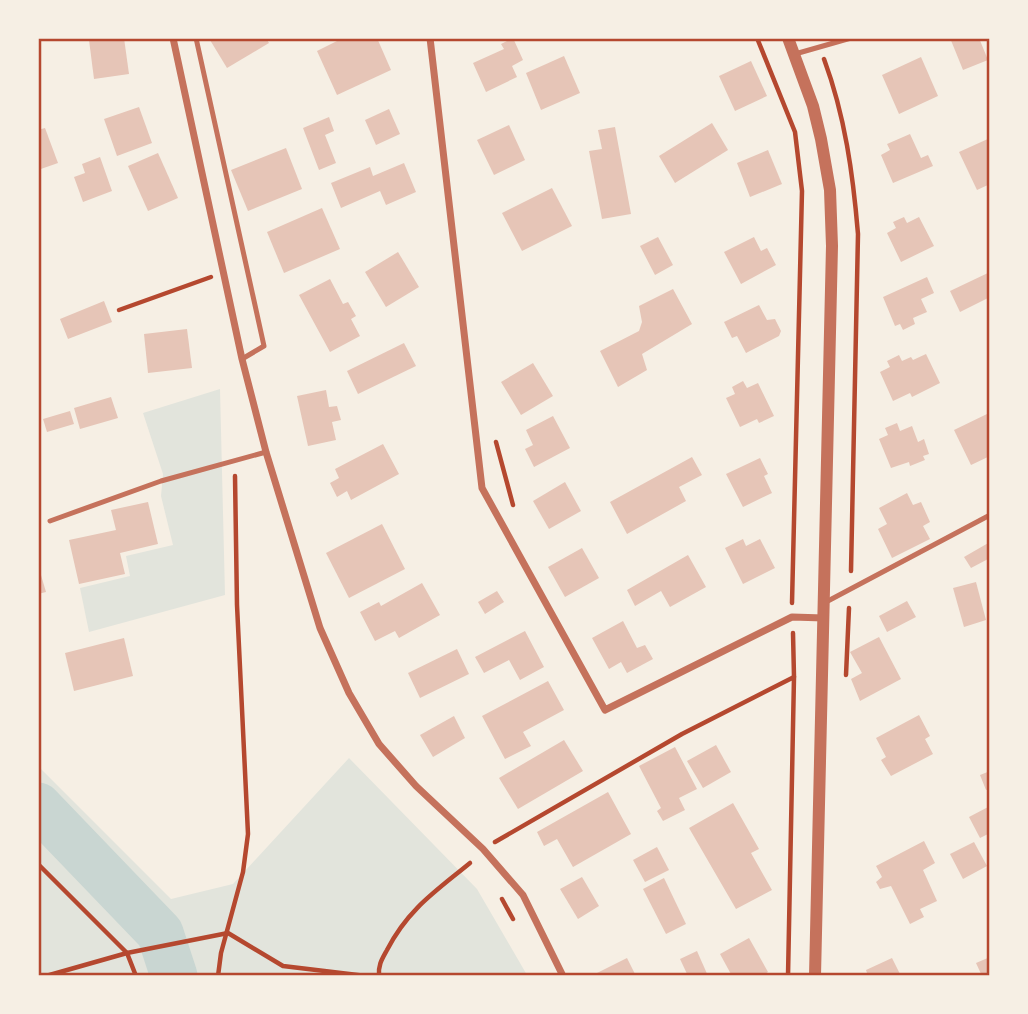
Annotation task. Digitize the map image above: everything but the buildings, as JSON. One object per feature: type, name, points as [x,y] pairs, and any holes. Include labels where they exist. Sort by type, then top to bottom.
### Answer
[{"type":"street","points":[[173,38],[242,359],[266,452],[320,628],[349,693],[379,744],[416,786],[483,849],[523,895],[563,975]]},
{"type":"street","points":[[430,38],[482,488],[605,710],[792,617],[824,618]]},
{"type":"street","points":[[788,38],[813,106],[830,190],[831,260],[815,975]]},
{"type":"lane","points":[[196,38],[264,346],[242,359]]},
{"type":"lane","points":[[795,54],[850,38]]},
{"type":"lane","points":[[50,521],[161,481],[266,452]]},
{"type":"lane","points":[[824,603],[989,515]]},
{"type":"path","points":[[757,38],[795,132],[802,191],[792,597],[794,677],[788,975]]},
{"type":"path","points":[[119,310],[224,272]]},
{"type":"path","points":[[495,432],[508,492],[518,516]]},
{"type":"path","points":[[218,975],[221,953],[243,872],[248,834],[237,605],[235,461]]},
{"type":"path","points":[[781,603],[792,597]]},
{"type":"path","points":[[479,872],[466,858],[682,734],[794,677]]},
{"type":"path","points":[[379,975],[378,967],[395,934],[411,912],[470,863]]},
{"type":"path","points":[[38,864],[127,953],[136,975]]},
{"type":"path","points":[[497,890],[515,922]]},
{"type":"path","points":[[46,975],[127,953],[228,933],[283,966],[366,975]]},
{"type":"path","points":[[283,966],[285,975]]},
{"type":"shaded area","points":[[220,389],[225,595],[89,632],[80,588],[130,576],[126,556],[173,545],[161,496],[163,474],[143,413]]},
{"type":"shaded area","points":[[349,758],[477,889],[527,975],[39,975],[38,766],[171,899],[233,884]]},
{"type":"waterway","points":[[38,806],[160,933],[174,976]]}]
